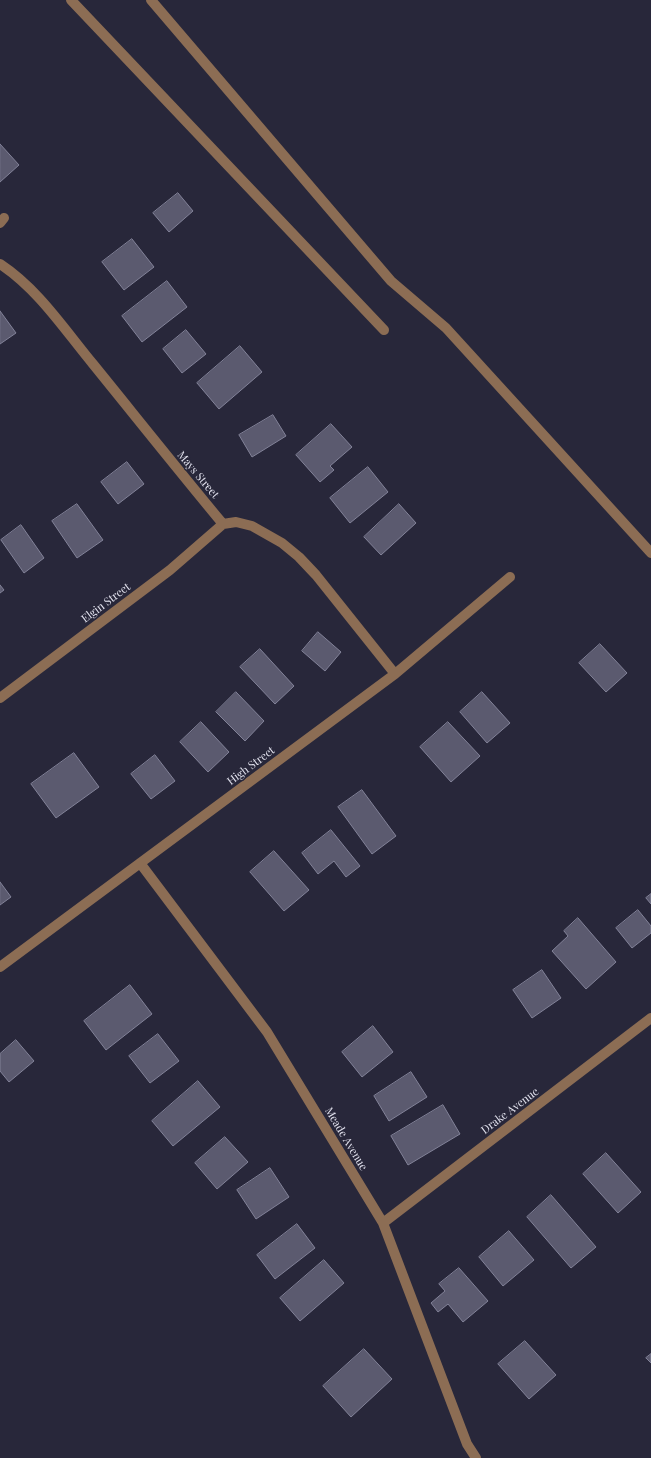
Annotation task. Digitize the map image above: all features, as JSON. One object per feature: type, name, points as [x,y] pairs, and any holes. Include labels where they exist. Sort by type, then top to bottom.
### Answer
[{"type":"street","points":[[71,0],[384,330]]},
{"type":"street","points":[[151,0],[391,281],[446,328],[651,553]]},
{"type":"street","name":"Mays Street","points":[[0,264],[10,271],[36,295],[223,524]]},
{"type":"street","points":[[223,524],[236,522],[252,526],[282,543],[299,557],[316,574],[395,674]]},
{"type":"street","name":"Elgin Street","points":[[0,698],[170,570],[223,524]]},
{"type":"street","name":"High Street","points":[[0,967],[395,674],[510,577]]},
{"type":"street","name":"Meade Avenue","points":[[140,863],[267,1032],[383,1223],[467,1444],[476,1458]]},
{"type":"street","name":"Drake Avenue","points":[[383,1223],[651,1018]]},
{"type":"building","points":[[0,144],[19,165],[0,182]]},
{"type":"building","points":[[178,193],[193,211],[169,232],[153,213]]},
{"type":"building","points":[[132,239],[154,267],[124,290],[102,262]]},
{"type":"building","points":[[167,281],[187,307],[142,342],[122,316]]},
{"type":"building","points":[[0,311],[16,333],[0,344]]},
{"type":"building","points":[[186,330],[206,354],[182,373],[163,349]]},
{"type":"building","points":[[240,346],[262,372],[219,409],[197,383]]},
{"type":"building","points":[[273,415],[286,436],[252,457],[239,435]]},
{"type":"building","points":[[331,424],[352,447],[330,466],[334,470],[320,482],[296,455]]},
{"type":"building","points":[[127,462],[144,484],[118,504],[101,482]]},
{"type":"building","points":[[368,467],[388,492],[350,523],[330,498]]},
{"type":"building","points":[[77,504],[103,540],[77,558],[52,521]]},
{"type":"building","points":[[399,504],[416,523],[381,555],[364,537]]},
{"type":"building","points":[[21,525],[44,558],[24,573],[1,540]]},
{"type":"building","points":[[0,585],[4,590],[0,593]]},
{"type":"building","points":[[318,632],[341,652],[325,671],[302,651]]},
{"type":"building","points":[[600,644],[627,673],[606,692],[579,663]]},
{"type":"building","points":[[260,649],[294,686],[275,704],[240,667]]},
{"type":"building","points":[[236,692],[264,721],[245,741],[216,712]]},
{"type":"building","points":[[482,692],[510,723],[487,743],[460,712]]},
{"type":"building","points":[[201,722],[229,752],[208,772],[180,742]]},
{"type":"building","points":[[448,722],[480,756],[451,782],[420,747]]},
{"type":"building","points":[[74,753],[99,787],[56,818],[31,784]]},
{"type":"building","points":[[155,755],[175,781],[151,799],[131,774]]},
{"type":"building","points":[[362,790],[396,836],[372,854],[338,807]]},
{"type":"building","points":[[331,830],[360,866],[346,877],[334,861],[318,874],[302,853]]},
{"type":"building","points":[[274,851],[309,890],[284,911],[250,872]]},
{"type":"building","points":[[0,882],[11,897],[0,905]]},
{"type":"building","points":[[651,894],[651,904],[646,898]]},
{"type":"building","points":[[638,910],[651,926],[651,933],[632,948],[616,928]]},
{"type":"building","points":[[578,918],[616,962],[586,989],[552,951],[568,936],[564,931]]},
{"type":"building","points":[[542,970],[561,998],[532,1018],[513,990]]},
{"type":"building","points":[[130,985],[152,1014],[106,1050],[84,1021]]},
{"type":"building","points":[[373,1026],[393,1052],[362,1077],[342,1052]]},
{"type":"building","points":[[158,1034],[179,1061],[150,1083],[129,1056]]},
{"type":"building","points":[[16,1040],[34,1061],[9,1082],[0,1071],[0,1054]]},
{"type":"building","points":[[411,1072],[427,1097],[389,1121],[374,1096]]},
{"type":"building","points":[[198,1081],[220,1107],[173,1146],[152,1121]]},
{"type":"building","points":[[443,1105],[460,1134],[408,1165],[391,1136]]},
{"type":"building","points":[[225,1137],[248,1162],[217,1189],[195,1163]]},
{"type":"building","points":[[606,1153],[641,1192],[618,1213],[583,1174]]},
{"type":"building","points":[[270,1168],[289,1197],[256,1219],[237,1190]]},
{"type":"building","points":[[551,1195],[596,1247],[571,1268],[527,1217]]},
{"type":"building","points":[[297,1224],[315,1248],[275,1279],[257,1255]]},
{"type":"building","points":[[509,1231],[534,1260],[503,1286],[479,1257]]},
{"type":"building","points":[[324,1260],[344,1283],[300,1321],[280,1298]]},
{"type":"building","points":[[459,1268],[488,1301],[463,1322],[448,1304],[438,1312],[431,1303],[445,1291],[439,1284]]},
{"type":"building","points":[[525,1341],[556,1375],[529,1399],[498,1364]]},
{"type":"building","points":[[364,1349],[392,1379],[351,1417],[323,1386]]},
{"type":"building","points":[[651,1354],[651,1363],[646,1358]]}]
